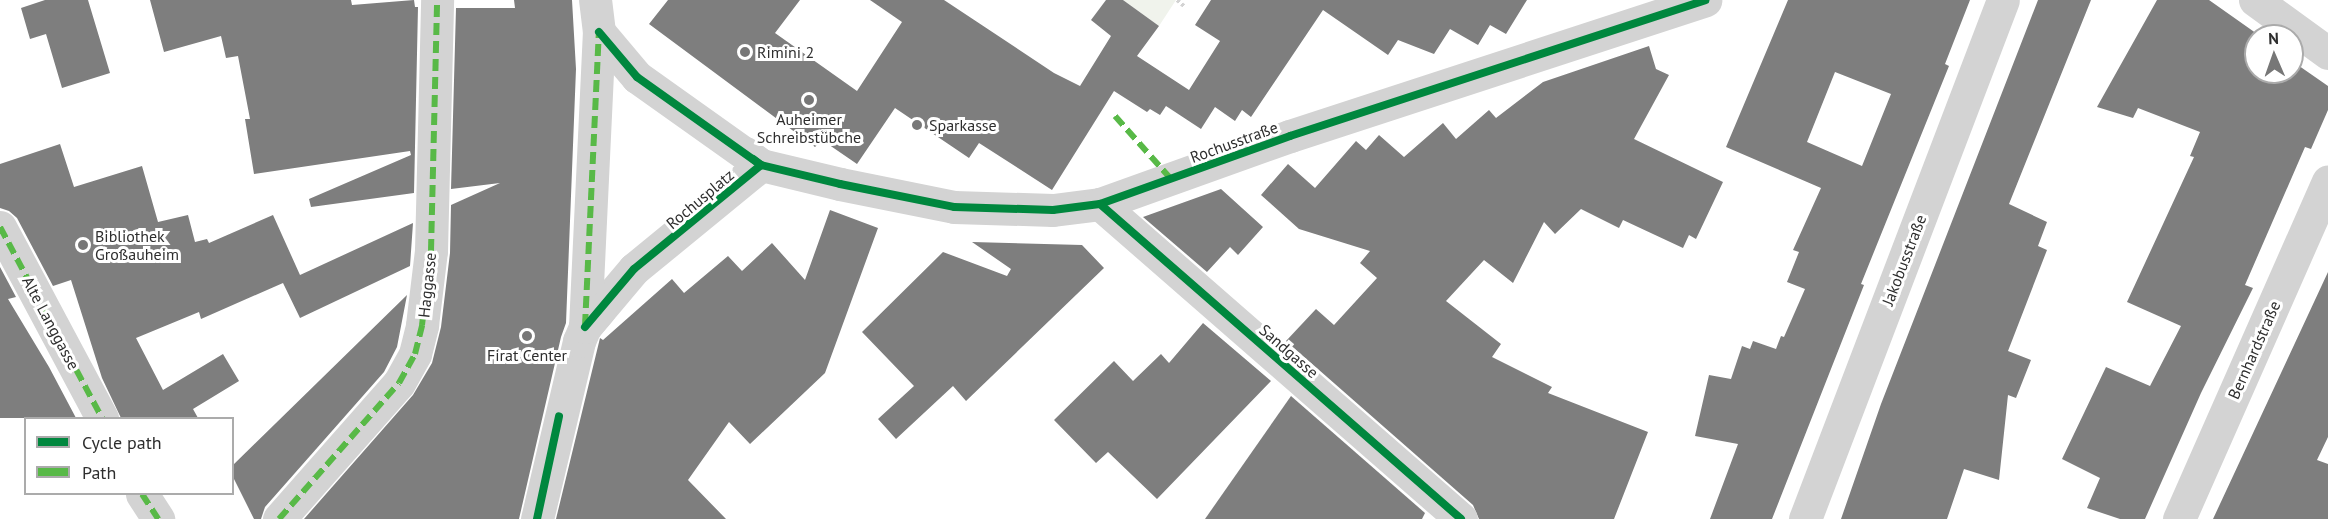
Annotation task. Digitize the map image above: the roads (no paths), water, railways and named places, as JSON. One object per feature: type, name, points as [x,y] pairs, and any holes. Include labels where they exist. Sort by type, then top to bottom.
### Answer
[{"type":"street","name":"Haggasse","points":[[279,519],[399,383],[415,354],[422,325],[431,251],[437,0]]},
{"type":"street","points":[[537,519],[560,416],[585,327],[599,32],[595,0]]},
{"type":"street","name":"Rochusstraße","points":[[761,165],[954,207],[1053,210],[1100,204],[1290,136],[1705,0]]},
{"type":"street","name":"Jakobusstraße","points":[[1805,519],[2003,0]]},
{"type":"street","points":[[2255,0],[2328,53]]},
{"type":"street","name":"Rochusplatz","points":[[585,327],[634,269],[761,165],[637,77],[599,32]]},
{"type":"street","name":"Bernhardstraße","points":[[2179,519],[2328,181]]},
{"type":"street","name":"Sandgasse","points":[[1100,204],[1461,519]]},
{"type":"street","name":"Alte Langgasse","points":[[0,227],[101,417]]},
{"type":"street","points":[[143,495],[158,519]]},
{"type":"place","name":"Rimini 2","points":[[745,52]]},
{"type":"place","name":"Auheimer Schreibstübche","points":[[809,100]]},
{"type":"place","name":"Sparkasse","points":[[917,125]]},
{"type":"place","name":"Bibliothek Großauheim","points":[[83,245]]},
{"type":"place","name":"Firat Center","points":[[527,336]]}]
